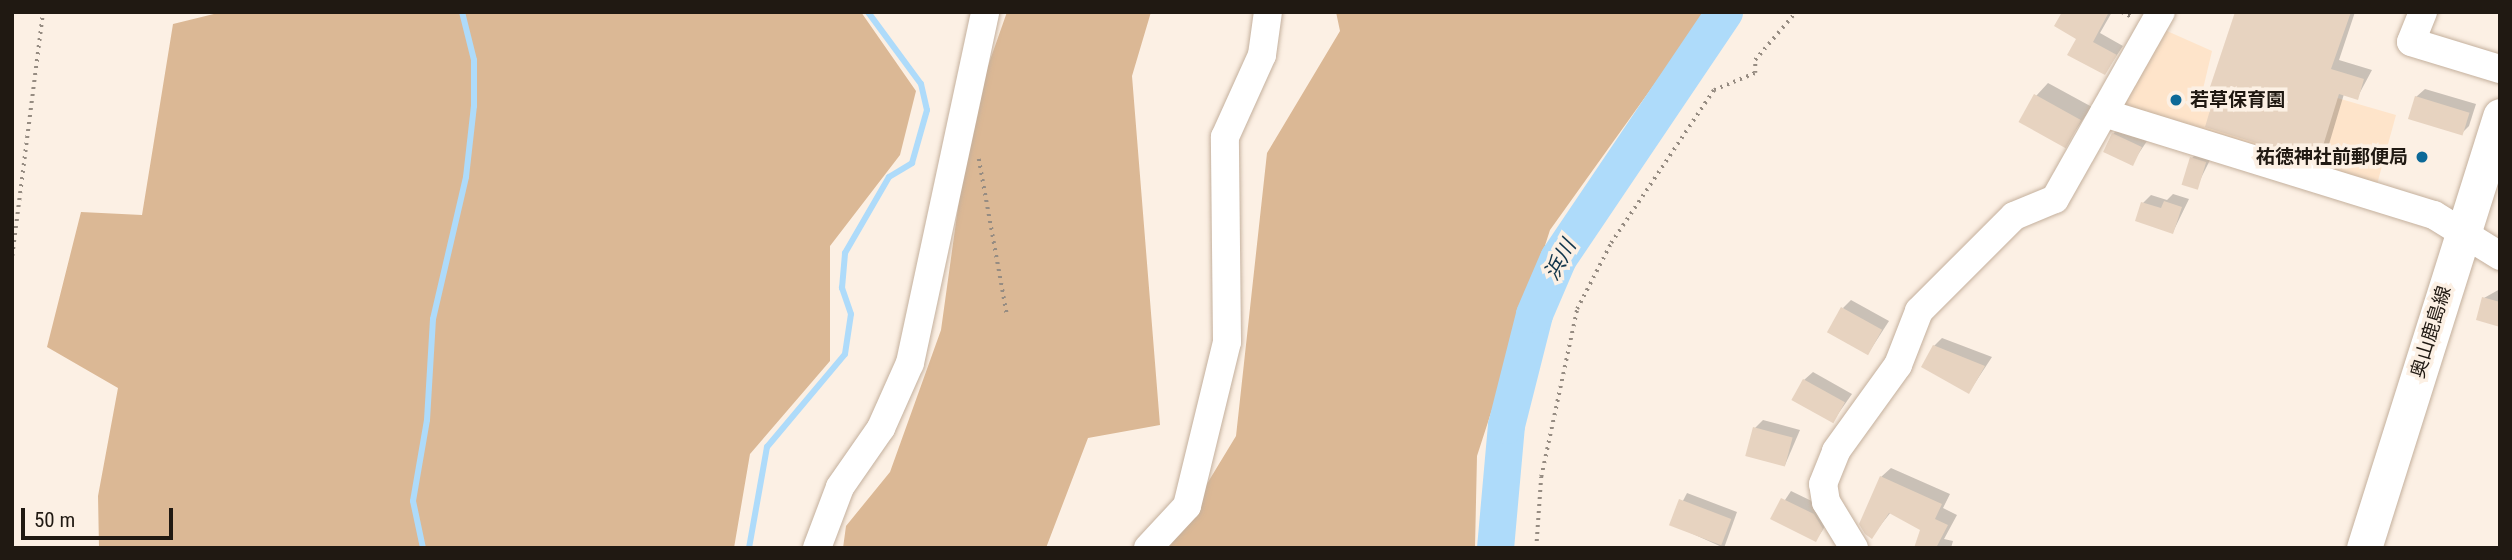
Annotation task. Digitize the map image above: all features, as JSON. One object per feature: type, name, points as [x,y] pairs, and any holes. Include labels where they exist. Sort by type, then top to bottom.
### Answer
[{"type":"main road","name":"奥山鹿島線","points":[[2364,548],[2500,116]]},
{"type":"street","points":[[817,548],[841,487],[881,428],[910,363],[985,12]]},
{"type":"street","points":[[1148,548],[1187,506],[1227,342],[1225,137],[1262,55],[1268,12]]},
{"type":"street","points":[[1854,548],[1826,502],[1824,484],[1836,451],[1898,365],[1919,311],[2014,216],[2055,199],[2161,12]]},
{"type":"street","points":[[2423,12],[2411,42],[2500,69]]},
{"type":"street","points":[[2104,113],[2434,215],[2463,229],[2475,244],[2500,256]]},
{"type":"path","points":[[12,256],[43,12]]},
{"type":"path","points":[[1535,548],[1541,477],[1577,309],[1611,243],[1714,90],[1755,73],[1755,60],[1796,12]]},
{"type":"path","points":[[978,150],[1007,315]]},
{"type":"shaded area","points":[[222,12],[861,12],[916,91],[900,155],[830,246],[830,361],[750,454],[734,548],[99,548],[98,496],[118,388],[47,347],[81,212],[142,215],[173,24]]},
{"type":"shaded area","points":[[1007,12],[1151,12],[1132,76],[1160,425],[1088,438],[1046,548],[843,548],[846,526],[890,472],[941,330],[971,114]]},
{"type":"shaded area","points":[[1336,12],[1706,12],[1550,230],[1477,456],[1475,548],[1168,548],[1236,436],[1267,153],[1340,31]]},
{"type":"shaded area","name":"若草保育園","points":[[2158,27],[2212,51],[2203,89],[2278,115],[2289,84],[2396,115],[2376,188],[2111,111]]},
{"type":"building","points":[[2062,12],[2109,12],[2093,42],[2117,55],[2105,75],[2067,55],[2076,39],[2054,26]]},
{"type":"building","points":[[2235,12],[2351,12],[2331,69],[2364,79],[2358,100],[2339,94],[2318,162],[2205,127],[2216,90],[2210,87]]},
{"type":"building","points":[[2034,94],[2081,120],[2066,148],[2018,122]]},
{"type":"building","points":[[2415,96],[2470,113],[2462,136],[2408,119]]},
{"type":"building","points":[[2112,133],[2142,147],[2133,166],[2103,152]]},
{"type":"building","points":[[2190,157],[2206,162],[2198,190],[2182,185]]},
{"type":"building","points":[[2164,201],[2182,207],[2173,234],[2135,221],[2141,202],[2161,208]]},
{"type":"building","points":[[2482,297],[2500,302],[2500,327],[2476,320]]},
{"type":"building","points":[[1841,307],[1882,330],[1868,355],[1827,332]]},
{"type":"building","points":[[1933,345],[1985,366],[1969,394],[1921,367]]},
{"type":"building","points":[[1803,379],[1845,402],[1833,423],[1791,400]]},
{"type":"building","points":[[1753,427],[1793,438],[1785,467],[1745,456]]},
{"type":"building","points":[[1880,476],[1942,504],[1935,519],[1948,525],[1936,548],[1914,548],[1920,530],[1889,513],[1872,539],[1865,534],[1859,524]]},
{"type":"building","points":[[1781,498],[1814,514],[1823,529],[1816,542],[1770,519]]},
{"type":"building","points":[[1679,499],[1731,519],[1721,545],[1669,525]]},
{"type":"waterway","points":[[423,548],[413,501],[427,420],[433,319],[466,177],[474,106],[474,60],[462,12]]},
{"type":"waterway","points":[[749,548],[767,447],[845,354],[851,314],[842,288],[845,253],[889,177],[912,163],[927,110],[921,84],[868,12]]},
{"type":"waterway","name":"浜川","points":[[1495,548],[1506,425],[1534,314],[1558,258],[1724,12]]},
{"type":"place","name":"若草保育園","points":[[2176,100]]},
{"type":"place","name":"祐徳神社前郵便局","points":[[2422,157]]}]
